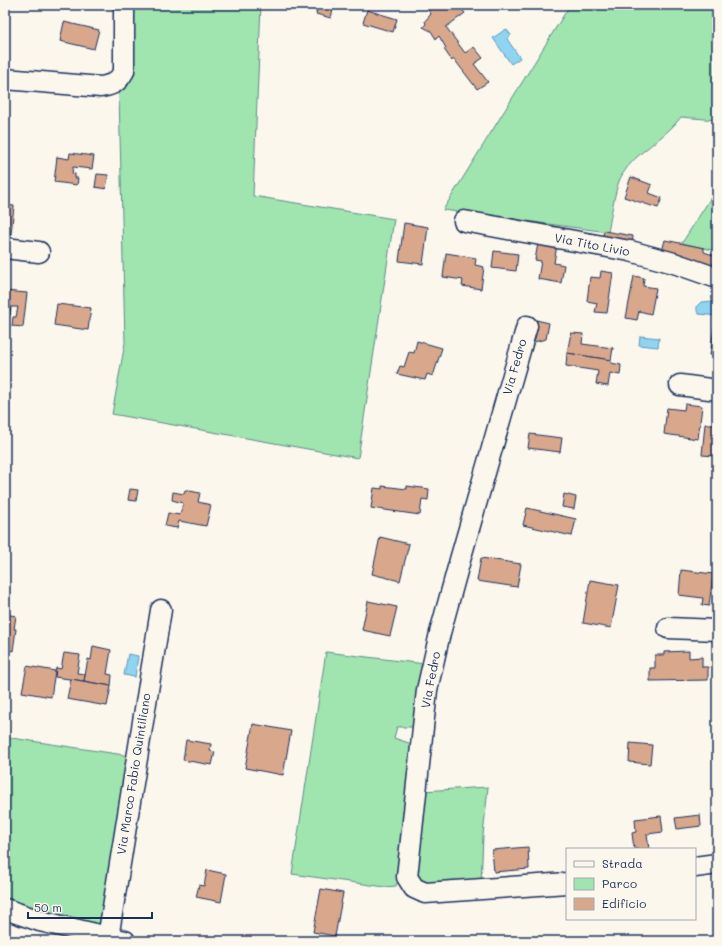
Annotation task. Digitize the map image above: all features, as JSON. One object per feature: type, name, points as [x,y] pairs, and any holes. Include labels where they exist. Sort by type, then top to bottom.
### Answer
[{"type":"street","points":[[5,79],[101,87],[113,85],[120,79],[124,71],[124,5]]},
{"type":"street","points":[[5,88],[36,91]]},
{"type":"street","name":"Via Tito Livio","points":[[464,221],[630,251],[674,263],[717,278]]},
{"type":"street","points":[[5,248],[39,252]]},
{"type":"street","name":"Via Fedro","points":[[527,326],[452,589],[427,690],[407,877],[414,888],[425,893],[566,883]]},
{"type":"street","points":[[680,384],[717,390]]},
{"type":"street","name":"Via Marco Fabio Quintiliano","points":[[116,939],[161,610]]},
{"type":"street","points":[[668,628],[717,630]]},
{"type":"street","points":[[696,867],[717,864]]},
{"type":"street","points":[[5,909],[40,921],[116,939]]},
{"type":"green space","points":[[130,5],[261,5],[253,196],[394,219],[358,458],[112,414],[125,343],[119,93],[128,86]]},
{"type":"green space","points":[[570,5],[717,5],[717,120],[681,117],[667,132],[634,159],[622,175],[615,194],[608,232],[443,210]]},
{"type":"green space","points":[[717,188],[717,251],[682,243]]},
{"type":"green space","points":[[326,652],[425,664],[416,727],[397,727],[394,738],[415,745],[401,873],[396,886],[385,887],[292,874]]},
{"type":"green space","points":[[5,737],[124,755],[128,758],[100,926],[95,927],[5,901]]},
{"type":"green space","points":[[488,787],[483,836],[481,885],[445,888],[437,887],[421,880],[415,874],[422,791]]},
{"type":"water","points":[[506,29],[511,35],[507,39],[520,58],[511,64],[493,38]]},
{"type":"water","points":[[717,301],[717,316],[699,314],[697,311],[697,306],[701,302]]},
{"type":"water","points":[[640,336],[659,338],[658,347],[639,345]]},
{"type":"water","points":[[128,654],[138,656],[135,677],[124,675]]},
{"type":"building","points":[[318,5],[334,5],[331,18],[316,14]]},
{"type":"building","points":[[438,5],[459,6],[465,13],[446,27],[465,53],[474,47],[483,58],[474,64],[488,82],[477,89],[454,59],[452,61],[444,49],[446,48],[439,36],[436,39],[431,31],[423,27],[426,24],[425,21],[431,14],[428,10],[432,7],[434,9]]},
{"type":"building","points":[[367,10],[397,19],[393,32],[363,23]]},
{"type":"building","points":[[64,22],[99,30],[94,49],[60,41]]},
{"type":"building","points":[[70,153],[94,156],[92,169],[73,167],[72,173],[75,174],[75,178],[78,178],[77,185],[54,182],[57,157],[69,159]]},
{"type":"building","points":[[97,174],[108,175],[106,189],[95,187]]},
{"type":"building","points":[[631,177],[652,185],[649,193],[662,198],[658,208],[624,197]]},
{"type":"building","points":[[5,195],[7,195],[6,205],[14,206],[11,234],[5,233]]},
{"type":"building","points":[[404,223],[428,227],[423,264],[399,261]]},
{"type":"building","points":[[604,231],[633,236],[632,246],[602,240]]},
{"type":"building","points":[[665,240],[704,248],[704,252],[716,256],[712,267],[661,255]]},
{"type":"building","points":[[538,243],[557,245],[554,263],[564,265],[561,283],[538,279],[541,261],[535,260]]},
{"type":"building","points":[[494,251],[518,254],[516,271],[492,268]]},
{"type":"building","points":[[446,253],[476,258],[475,265],[484,267],[481,289],[462,286],[463,280],[443,277]]},
{"type":"building","points":[[601,271],[613,273],[607,313],[595,312],[597,303],[587,301],[590,277],[600,278]]},
{"type":"building","points":[[634,276],[644,278],[643,286],[656,288],[651,314],[639,311],[637,320],[626,318]]},
{"type":"building","points":[[5,291],[27,293],[23,327],[12,326],[13,317],[16,317],[18,307],[11,307],[10,315],[7,315],[5,325]]},
{"type":"building","points":[[57,304],[91,308],[88,330],[54,325]]},
{"type":"building","points":[[536,320],[549,323],[546,339],[534,342],[530,337]]},
{"type":"building","points":[[714,328],[717,328],[717,355],[710,355]]},
{"type":"building","points":[[571,333],[583,334],[582,344],[613,348],[611,360],[567,353]]},
{"type":"building","points":[[417,341],[442,348],[433,376],[427,374],[425,380],[397,374],[400,366],[404,367],[409,352],[414,353]]},
{"type":"building","points":[[567,353],[611,360],[611,363],[621,365],[620,375],[610,373],[608,386],[596,384],[598,371],[566,366]]},
{"type":"building","points":[[685,404],[702,406],[698,439],[664,434],[667,408],[684,410]]},
{"type":"building","points":[[705,424],[717,425],[714,456],[702,455]]},
{"type":"building","points":[[530,434],[562,438],[560,452],[528,448]]},
{"type":"building","points":[[382,486],[407,489],[407,486],[429,489],[428,500],[422,499],[420,515],[371,508],[374,488],[382,489]]},
{"type":"building","points":[[130,489],[138,490],[136,501],[128,500]]},
{"type":"building","points":[[185,490],[200,493],[198,502],[211,505],[206,526],[179,521],[177,528],[165,526],[168,513],[180,515],[183,503],[172,500],[173,492],[184,494]]},
{"type":"building","points":[[564,494],[576,497],[574,509],[562,507]]},
{"type":"building","points":[[527,508],[576,519],[572,536],[523,525]]},
{"type":"building","points":[[380,537],[409,544],[400,581],[372,574]]},
{"type":"building","points":[[481,558],[521,564],[517,587],[477,581]]},
{"type":"building","points":[[681,570],[713,574],[709,606],[702,605],[703,598],[679,595]]},
{"type":"building","points":[[590,580],[619,585],[611,628],[583,623]]},
{"type":"building","points":[[368,601],[397,607],[390,636],[362,630]]},
{"type":"building","points":[[5,614],[16,616],[13,651],[5,649]]},
{"type":"building","points":[[93,646],[111,650],[107,674],[112,675],[111,686],[84,681],[88,659],[91,660]]},
{"type":"building","points":[[689,651],[689,658],[702,657],[702,667],[708,667],[708,680],[650,681],[650,668],[655,668],[655,655],[664,655],[664,652]]},
{"type":"building","points":[[64,653],[80,655],[77,673],[85,674],[84,681],[55,677],[56,668],[61,669]]},
{"type":"building","points":[[27,666],[55,671],[51,697],[22,692]]},
{"type":"building","points":[[71,679],[111,686],[107,706],[67,699]]},
{"type":"building","points":[[253,724],[291,731],[283,775],[245,768]]},
{"type":"building","points":[[186,740],[211,744],[210,751],[215,752],[212,765],[183,760]]},
{"type":"building","points":[[630,743],[652,745],[650,764],[629,762]]},
{"type":"building","points":[[700,815],[701,826],[677,829],[675,818]]},
{"type":"building","points":[[661,816],[663,832],[647,834],[649,848],[634,848],[632,833],[636,832],[635,819]]},
{"type":"building","points":[[528,847],[529,869],[494,872],[492,850]]},
{"type":"building","points":[[207,870],[226,874],[221,902],[196,897],[199,885],[204,886]]},
{"type":"building","points":[[321,889],[343,893],[335,936],[313,932]]}]
